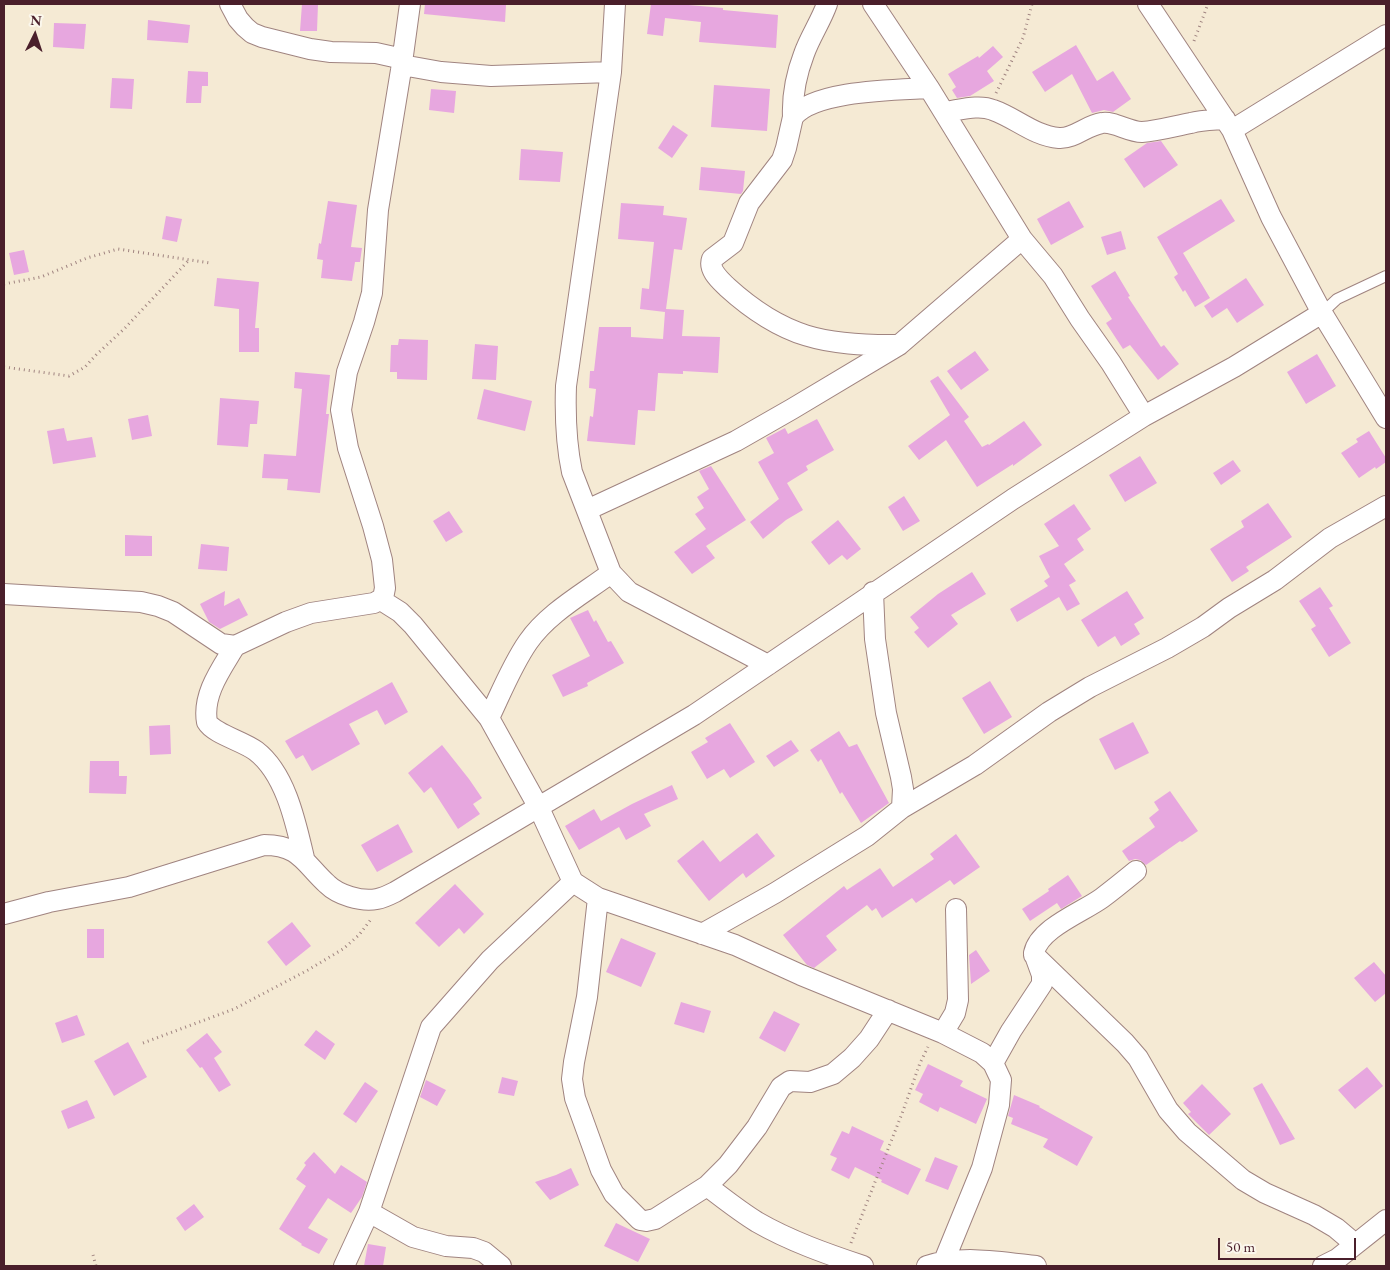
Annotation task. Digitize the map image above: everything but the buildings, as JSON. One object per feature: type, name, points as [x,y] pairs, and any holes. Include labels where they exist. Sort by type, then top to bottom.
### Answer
[{"type":"street","points":[[230,4],[244,27],[262,37],[331,52],[376,53],[441,72],[491,76],[611,72]]},
{"type":"street","points":[[4,594],[141,602],[173,612],[221,644],[235,646],[286,622],[310,614],[374,603],[381,600],[384,596],[382,560],[348,448],[341,410],[347,372],[372,293],[378,210],[403,62],[410,4]]},
{"type":"street","points":[[615,4],[611,72],[566,386],[565,424],[568,455],[572,472],[611,574],[629,592],[768,665]]},
{"type":"street","points":[[827,4],[804,54],[793,94],[793,117],[782,160],[749,203],[733,243],[711,260],[713,271],[748,306],[767,319],[811,338],[864,346],[900,345]]},
{"type":"street","points":[[873,4],[930,88],[1022,240],[1053,276],[1144,416]]},
{"type":"street","points":[[1148,4],[1228,124],[1271,217],[1322,314],[1386,418]]},
{"type":"street","points":[[376,53],[406,27]]},
{"type":"street","points":[[944,112],[981,108],[991,109],[1041,134],[1061,138],[1069,137],[1083,129],[1100,123],[1142,132],[1193,122],[1228,124],[1386,35]]},
{"type":"street","points":[[793,117],[804,107],[820,100],[848,95],[930,88]]},
{"type":"street","points":[[587,510],[736,441],[792,410],[900,345],[1022,240]]},
{"type":"street","points":[[4,914],[49,902],[129,887],[259,846],[272,845],[290,850],[304,858],[328,886],[338,892],[351,897],[372,900],[384,897],[413,882],[694,715],[1013,499],[1144,416],[1322,314]]},
{"type":"street","points":[[702,934],[775,893],[867,836],[902,808],[975,765],[1049,712],[1090,687],[1167,648],[1203,627],[1275,580],[1330,538],[1386,506]]},
{"type":"street","points":[[489,718],[527,643],[536,631],[549,619],[611,574]]},
{"type":"street","points":[[873,592],[875,639],[886,713],[902,783],[902,808]]},
{"type":"street","points":[[381,600],[400,612],[413,625],[489,718],[539,808],[573,882],[598,898],[734,945],[801,975],[943,1033],[982,1053],[993,1063],[1001,1080],[999,1105],[982,1168],[936,1264],[980,1261],[1036,1266]]},
{"type":"street","points":[[235,646],[210,692],[206,722],[215,730],[240,741],[256,751],[266,760],[292,809],[304,858]]},
{"type":"street","points":[[993,1063],[1011,1031],[1042,984],[1042,975],[1034,955],[1036,946],[1058,924],[1103,897],[1136,871]]},
{"type":"street","points":[[344,1266],[369,1212],[431,1027],[490,960],[573,882]]},
{"type":"street","points":[[598,898],[587,997],[572,1079],[575,1098],[584,1128],[601,1170],[614,1194],[640,1220],[646,1222],[655,1219],[707,1186],[745,1145],[758,1127],[780,1087],[790,1081],[810,1082],[833,1074],[852,1058],[869,1039],[888,1010]]},
{"type":"street","points":[[943,1033],[955,1013],[958,1000],[956,909]]},
{"type":"street","points":[[1034,955],[1090,1008],[1138,1058],[1168,1110],[1187,1132],[1243,1180],[1265,1193],[1314,1215],[1336,1228],[1355,1244]]},
{"type":"street","points":[[707,1186],[755,1221],[780,1234],[854,1263]]},
{"type":"street","points":[[369,1212],[413,1237],[446,1246],[473,1248],[484,1252],[501,1266]]},
{"type":"street","points":[[1335,1264],[1355,1244],[1386,1220]]},
{"type":"lane","points":[[1322,314],[1337,299],[1386,276]]},
{"type":"path","points":[[991,109],[1003,77],[1023,38],[1032,4]]},
{"type":"path","points":[[1186,61],[1208,4]]},
{"type":"path","points":[[4,284],[41,277],[87,258],[118,249],[210,263]]},
{"type":"path","points":[[4,367],[69,376],[85,367],[189,260]]},
{"type":"path","points":[[143,1043],[234,1009],[308,970],[343,949],[359,935],[384,897]]},
{"type":"path","points":[[854,1263],[880,1167],[920,1063],[929,1045],[943,1033]]},
{"type":"path","points":[[93,1256],[96,1266]]}]
